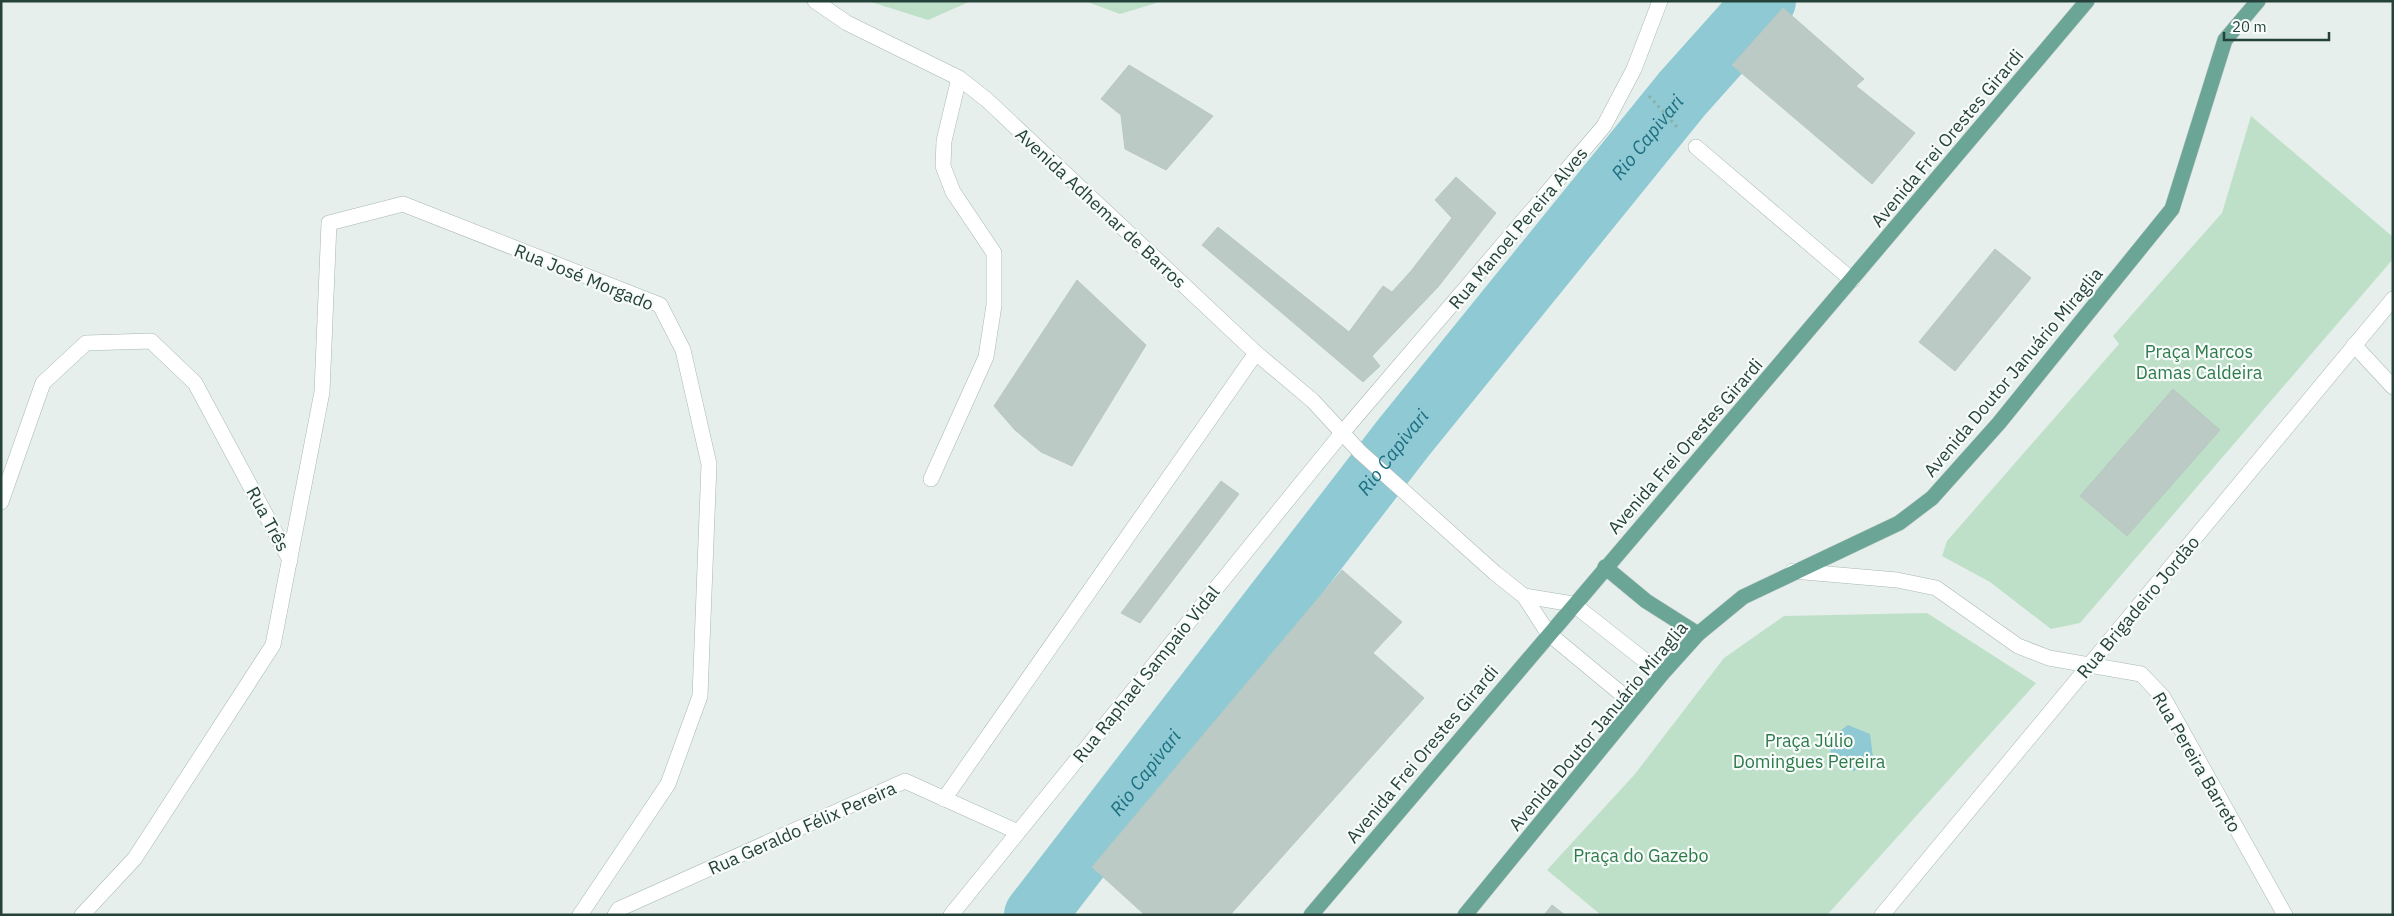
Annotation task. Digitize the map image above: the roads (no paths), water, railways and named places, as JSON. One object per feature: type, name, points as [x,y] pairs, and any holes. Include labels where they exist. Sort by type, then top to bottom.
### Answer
[{"type":"main road","name":"Avenida Frei Orestes Girardi","points":[[1312,915],[1548,633],[1852,280],[2087,1]]},
{"type":"main road","name":"Avenida Doutor Januário Miraglia","points":[[1465,915],[1662,674],[1698,634],[1743,597],[1793,571],[1899,522],[1932,498],[1999,424],[2172,209],[2226,40],[2258,1]]},
{"type":"main road","points":[[1605,566],[1646,601],[1698,634]]},
{"type":"street","name":"Avenida Adhemar de Barros","points":[[815,1],[847,23],[959,78],[988,100],[1256,353],[1312,402],[1360,452],[1495,573],[1524,596]]},
{"type":"street","name":"Rua Manoel Pereira Alves","points":[[1342,433],[1604,126],[1634,69],[1660,1]]},
{"type":"street","points":[[931,479],[986,357],[994,305],[994,253],[953,192],[943,166],[944,141],[959,78]]},
{"type":"street","points":[[1696,146],[1852,280]]},
{"type":"street","name":"Rua José Morgado","points":[[290,560],[322,392],[329,223],[403,204],[660,305],[683,350],[709,464],[700,696],[668,784],[580,915]]},
{"type":"street","name":"Rua Brigadeiro Jordão","points":[[1882,915],[2393,299]]},
{"type":"street","name":"Rua Três","points":[[1,502],[43,384],[86,343],[151,341],[195,384],[290,560],[273,645],[135,858],[82,915]]},
{"type":"street","points":[[2354,345],[2393,387]]},
{"type":"street","points":[[944,799],[1256,353]]},
{"type":"street","name":"Rua Raphael Sampaio Vidal","points":[[951,915],[1342,433]]},
{"type":"street","name":"Rua Pereira Barreto","points":[[1793,571],[1897,580],[1936,588],[2018,646],[2049,658],[2141,674],[2163,697],[2285,915]]},
{"type":"street","points":[[1524,596],[1573,604],[1662,674]]},
{"type":"street","points":[[1524,596],[1548,633],[1636,706]]},
{"type":"street","name":"Rua Geraldo Félix Pereira","points":[[616,915],[619,910],[905,782],[1018,832]]},
{"type":"water","points":[[1848,725],[1870,734],[1873,757],[1854,771],[1832,762],[1829,739]]},
{"type":"waterway","name":"Rio Capivari","points":[[1035,915],[1404,437],[1682,94],[1765,1]]},
{"type":"park label","name":"Praça Marcos Damas Caldeira","points":[[2199,361]]},
{"type":"park label","name":"Praça Júlio Domingues Pereira","points":[[1809,750]]},
{"type":"park label","name":"Praça do Gazebo","points":[[1641,855]]}]
